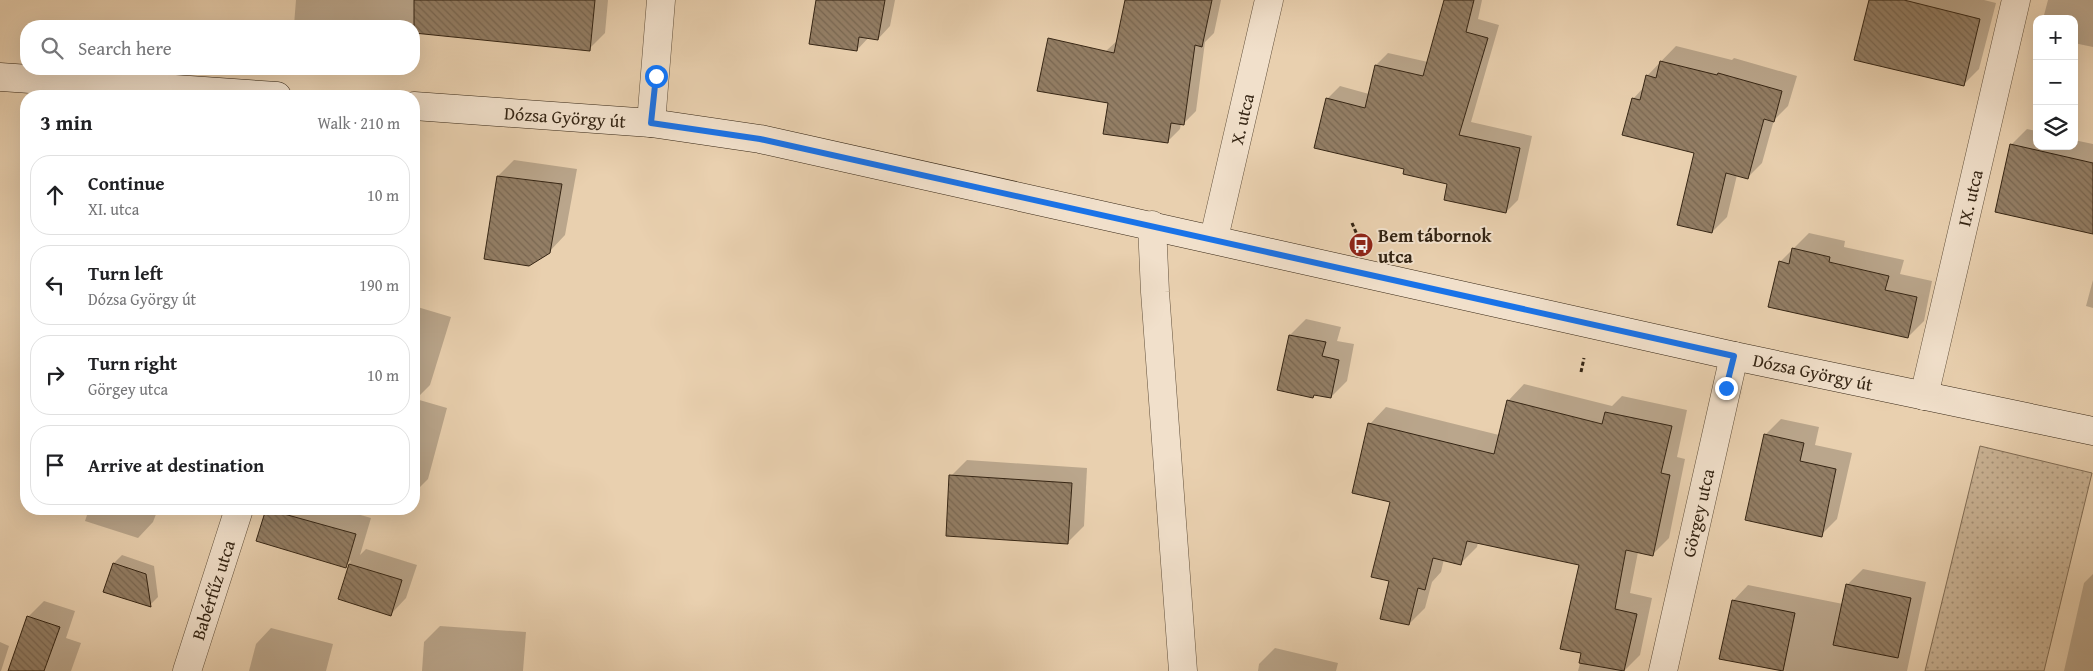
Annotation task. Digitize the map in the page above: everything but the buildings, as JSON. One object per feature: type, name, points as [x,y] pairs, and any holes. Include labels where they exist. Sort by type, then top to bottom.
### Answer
[{"type":"street","points":[[651,123],[661,0]]},
{"type":"street","name":"X. utca","points":[[1214,238],[1269,0]]},
{"type":"street","name":"IX. utca","points":[[1924,396],[2016,0]]},
{"type":"street","points":[[0,77],[190,90]]},
{"type":"street","name":"Dózsa György út","points":[[420,106],[651,123],[760,139],[1214,238],[1734,356],[2093,431]]},
{"type":"street","points":[[1152,225],[1154,292],[1183,671]]},
{"type":"street","name":"Görgey utca","points":[[1663,671],[1734,356]]},
{"type":"street","name":"Babérfűz utca","points":[[187,671],[237,515]]},
{"type":"path","points":[[1352,222],[1361,245]]},
{"type":"shaded area","points":[[1980,446],[2092,473],[2044,671],[1925,671]]},
{"type":"place","name":"Bem tábornok utca","points":[[1361,245]]},
{"type":"route","points":[[656,76],[651,123],[760,139],[1214,238],[1734,356],[1726,388]]}]
